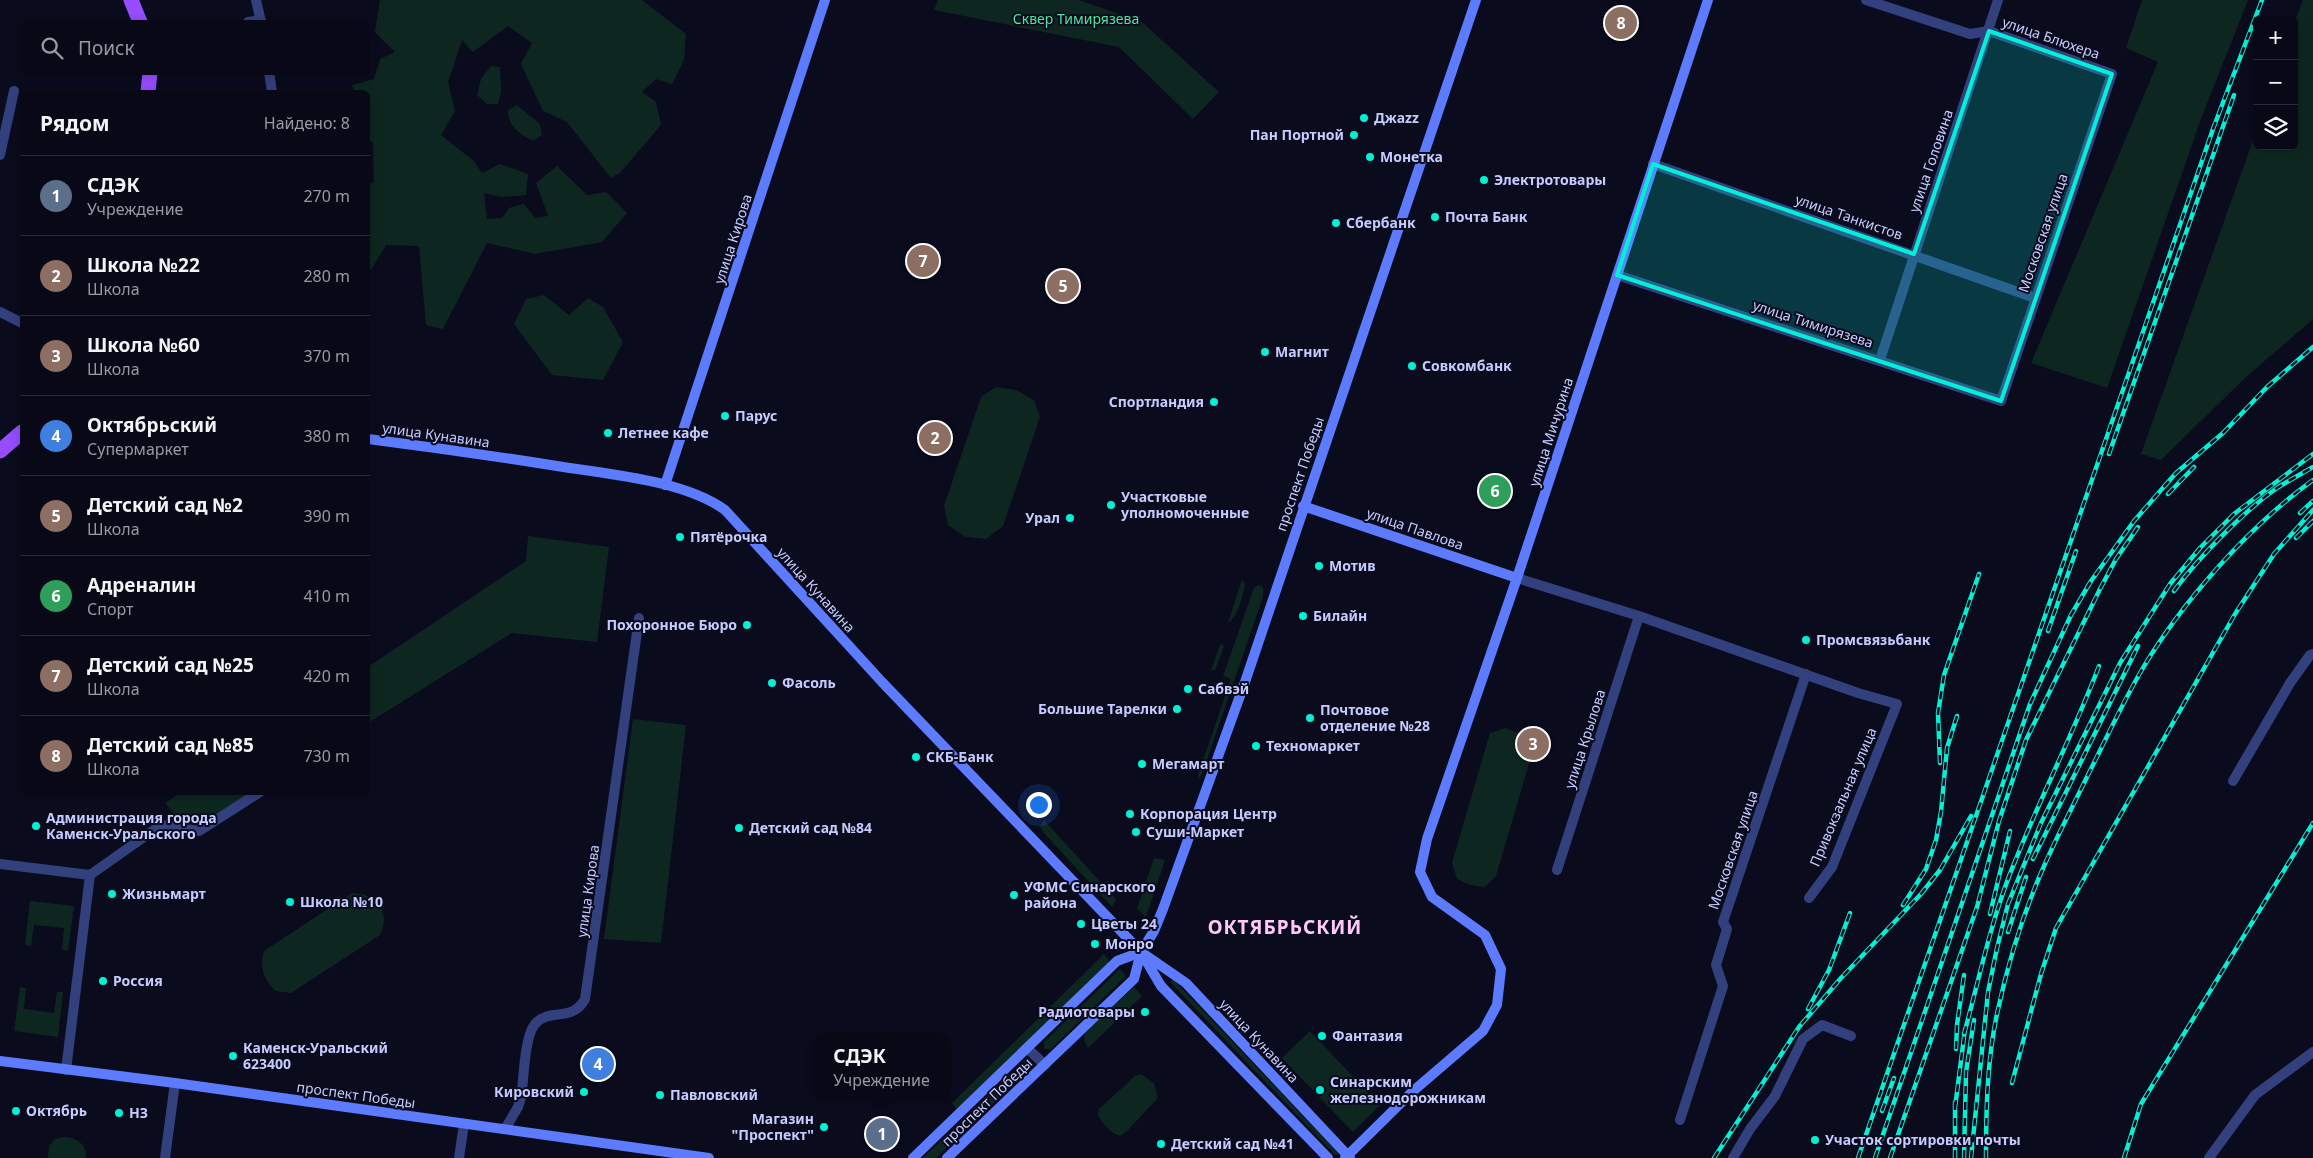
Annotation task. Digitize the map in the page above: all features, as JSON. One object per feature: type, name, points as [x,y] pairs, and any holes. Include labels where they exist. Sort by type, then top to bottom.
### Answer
[{"type":"main road","points":[[131,0],[139,20]]},
{"type":"main road","name":"улица Кирова","points":[[665,485],[823,0]]},
{"type":"main road","name":"проспект Победы","points":[[947,1158],[1134,979],[1141,952],[1164,910],[1245,682],[1303,506],[1476,0]]},
{"type":"main road","name":"улица Мичурина","points":[[1348,1157],[1412,1092],[1483,1031],[1497,1005],[1501,969],[1485,935],[1432,897],[1420,872],[1428,839],[1517,578],[1708,0]]},
{"type":"main road","points":[[148,90],[150,75]]},
{"type":"main road","points":[[0,451],[20,434]]},
{"type":"main road","name":"улица Кунавина","points":[[370,439],[441,448],[630,477],[665,485],[713,501],[725,510],[882,682],[1141,952],[1186,983],[1348,1157]]},
{"type":"main road","name":"улица Павлова","points":[[1303,506],[1517,578]]},
{"type":"main road","name":"проспект Победы","points":[[913,1158],[1117,961],[1141,952]]},
{"type":"main road","name":"улица Кунавина","points":[[1141,952],[1161,986],[1328,1158]]},
{"type":"main road","name":"проспект Победы","points":[[0,1061],[709,1158]]},
{"type":"street","points":[[256,0],[261,20]]},
{"type":"street","name":"улица Блюхера","points":[[1866,0],[1970,34],[1989,31],[2112,74]]},
{"type":"street","name":"улица Головина","points":[[1880,360],[1998,0]]},
{"type":"street","name":"Московская улица","points":[[2001,401],[2112,74]]},
{"type":"street","points":[[269,75],[272,90]]},
{"type":"street","points":[[0,155],[14,91]]},
{"type":"street","name":"улица Танкистов","points":[[1653,164],[2035,298]]},
{"type":"street","name":"улица Тимирязева","points":[[1616,275],[2001,401]]},
{"type":"street","points":[[0,312],[20,322]]},
{"type":"street","points":[[1517,578],[1639,616],[1806,674]]},
{"type":"street","name":"улица Крылова","points":[[1557,870],[1639,616]]},
{"type":"street","name":"улица Кирова","points":[[505,1129],[521,1098],[530,1036],[535,1024],[547,1016],[572,1013],[580,1008],[585,999],[639,618]]},
{"type":"street","points":[[2232,781],[2290,683],[2310,655],[2313,654]]},
{"type":"street","name":"Московская улица","points":[[1680,1120],[1723,986],[1716,965],[1727,929],[1723,922],[1806,674]]},
{"type":"street","name":"Привокзальная улица","points":[[1806,674],[1858,693],[1897,704],[1832,866],[1809,898]]},
{"type":"street","points":[[0,864],[90,875],[160,825],[199,831],[255,795]]},
{"type":"street","points":[[66,1070],[90,875]]},
{"type":"street","points":[[1733,1158],[1750,1129],[1775,1096],[1803,1040],[1822,1025],[1851,1036]]},
{"type":"street","name":"проспект Победы","points":[[1027,1048],[1045,1065]]},
{"type":"street","points":[[2209,1158],[2255,1095],[2313,1052]]},
{"type":"street","points":[[165,1158],[175,1084]]},
{"type":"street","points":[[459,1158],[464,1124]]},
{"type":"highlighted area","points":[[1989,31],[2112,74],[2001,401],[1617,275],[1653,164],[1914,254]]},
{"type":"green space","points":[[380,0],[642,0],[686,34],[684,60],[672,84],[656,79],[642,92],[656,102],[661,125],[620,173],[611,178],[567,122],[543,111],[521,64],[532,43],[508,26],[473,52],[462,40],[448,82],[455,111],[441,135],[474,161],[482,173],[500,164],[528,174],[526,195],[501,197],[484,193],[487,219],[502,218],[509,208],[524,204],[535,218],[548,216],[536,183],[557,166],[587,195],[606,192],[627,213],[602,242],[535,254],[487,243],[443,329],[426,325],[419,246],[386,245],[370,272],[370,184],[374,182],[373,142],[370,141],[370,90],[353,90],[352,85],[374,79],[380,59],[395,52],[375,32]]},
{"type":"green space","name":"Сквер Тимирязева","points":[[938,0],[1079,0],[1142,22],[1219,92],[1193,119],[1119,47],[934,10]]},
{"type":"green space","points":[[2142,0],[2248,0],[2201,119],[2107,388],[2031,363],[2158,62],[2126,48]]},
{"type":"green space","points":[[2303,0],[2313,0],[2313,319],[2245,378],[2161,460],[2141,454],[2253,140],[2253,150],[2298,150],[2297,15]]},
{"type":"green space","points":[[491,66],[500,67],[501,92],[498,104],[487,104],[477,95],[481,79]]},
{"type":"green space","points":[[517,105],[540,124],[542,135],[533,141],[515,129],[510,121],[508,110]]},
{"type":"green space","points":[[544,295],[569,315],[588,298],[603,307],[623,342],[603,380],[552,375],[514,324],[526,299]]},
{"type":"green space","points":[[996,387],[1016,390],[1034,400],[1040,417],[1003,526],[986,539],[966,537],[948,525],[944,506],[981,397]]},
{"type":"green space","points":[[528,536],[609,547],[597,642],[512,633],[370,722],[370,666],[526,561]]},
{"type":"green space","points":[[1242,579],[1245,585],[1241,600],[1235,615],[1228,623]]},
{"type":"green space","points":[[1258,585],[1263,587],[1263,597],[1199,778],[1198,775],[1231,679],[1223,676],[1254,588]]},
{"type":"green space","points":[[1221,643],[1224,646],[1215,670],[1211,670]]},
{"type":"green space","points":[[633,719],[686,725],[661,943],[604,939]]},
{"type":"green space","points":[[1505,728],[1522,734],[1533,750],[1496,876],[1485,887],[1470,885],[1457,879],[1452,863],[1490,733]]},
{"type":"green space","points":[[177,795],[251,795],[200,826],[180,821],[165,803]]},
{"type":"green space","points":[[1044,820],[1116,899],[1112,907],[1043,832],[1040,826]]},
{"type":"green space","points":[[1154,858],[1165,860],[1146,917],[1137,909]]},
{"type":"green space","points":[[352,893],[369,897],[380,905],[384,918],[380,935],[291,993],[276,991],[268,982],[262,968],[264,951]]},
{"type":"green space","points":[[30,901],[74,906],[68,951],[62,950],[64,928],[34,925],[31,946],[25,945]]},
{"type":"green space","points":[[1104,954],[1110,962],[957,1110],[952,1103]]},
{"type":"green space","points":[[1120,969],[1126,976],[1051,1049],[1044,1049],[1044,1042]]},
{"type":"green space","points":[[1173,979],[1338,1155],[1335,1155],[1170,982]]},
{"type":"green space","points":[[20,987],[26,988],[24,1009],[54,1013],[57,992],[63,992],[58,1037],[14,1031]]},
{"type":"green space","points":[[1134,987],[1142,996],[1088,1048],[1084,1040],[1085,1033]]},
{"type":"green space","points":[[1310,1031],[1380,1105],[1353,1132],[1282,1058]]},
{"type":"green space","points":[[1025,1060],[1031,1067],[936,1158],[923,1158]]},
{"type":"green space","points":[[1141,1074],[1154,1083],[1158,1098],[1120,1136],[1113,1133],[1105,1125],[1098,1115],[1099,1109],[1135,1076]]},
{"type":"green space","points":[[64,1137],[77,1140],[83,1145],[86,1158],[48,1158],[49,1146],[55,1139]]},
{"type":"railway","points":[[1858,1158],[2213,129],[2262,0]]},
{"type":"railway","points":[[2109,454],[2234,95]]},
{"type":"railway","points":[[1875,1158],[2030,704],[2071,615],[2091,581],[2134,521],[2176,473],[2223,433],[2267,387],[2313,347]]},
{"type":"railway","points":[[1971,1158],[1988,992],[1997,948],[2008,904],[2041,823],[2120,663],[2170,584],[2200,548],[2234,514],[2313,454]]},
{"type":"railway","points":[[2168,494],[2194,467]]},
{"type":"railway","points":[[2174,591],[2208,550],[2250,509],[2277,488],[2313,467]]},
{"type":"railway","points":[[1986,1158],[1989,1068],[1997,1014],[2005,978],[2021,925],[2057,838],[2140,673],[2175,620],[2217,568],[2240,544],[2264,520],[2313,480]]},
{"type":"railway","points":[[2300,513],[2313,501]]},
{"type":"railway","points":[[2012,1083],[2041,974],[2056,928],[2235,614],[2274,554],[2313,510]]},
{"type":"railway","points":[[2296,538],[2313,521]]},
{"type":"railway","points":[[1890,1158],[1977,907],[1999,821],[2026,740],[2100,589],[2116,559],[2138,527]]},
{"type":"railway","points":[[2048,631],[2076,551]]},
{"type":"railway","points":[[1940,763],[1938,713],[1944,675],[1979,574]]},
{"type":"railway","points":[[2033,859],[2138,646]]},
{"type":"railway","points":[[1964,1034],[1993,924],[2008,880],[2099,666]]},
{"type":"railway","points":[[1903,905],[1926,869],[1936,840],[1941,812],[1947,748],[1957,716]]},
{"type":"railway","points":[[1714,1158],[1799,1027],[1841,978],[1921,894],[1940,870],[1971,816]]},
{"type":"railway","points":[[2124,1158],[2141,1104],[2313,823]]},
{"type":"railway","points":[[1990,914],[2010,831]]},
{"type":"railway","points":[[2008,932],[2026,877]]},
{"type":"railway","points":[[1808,1009],[1829,970],[1850,913]]},
{"type":"railway","points":[[1956,1049],[1957,1025],[1964,975]]},
{"type":"railway","points":[[1964,1158],[1966,1072],[1974,1020]]},
{"type":"railway","points":[[1955,1108],[1965,1029]]},
{"type":"railway","points":[[1882,1111],[1894,1078]]},
{"type":"railway","points":[[1955,1102],[1955,1158]]},
{"type":"place","name":"Детский сад №85","points":[[1621,23]]},
{"type":"place","name":"Джаzz","points":[[1364,118]]},
{"type":"place","name":"Пан Портной","points":[[1354,135]]},
{"type":"place","name":"Монетка","points":[[1370,157]]},
{"type":"place","name":"Электротовары","points":[[1484,180]]},
{"type":"place","name":"Почта Банк","points":[[1435,217]]},
{"type":"place","name":"Сбербанк","points":[[1336,223]]},
{"type":"place","name":"Детский сад №25","points":[[923,261]]},
{"type":"place","name":"Детский сад №2","points":[[1063,286]]},
{"type":"place","name":"Магнит","points":[[1265,352]]},
{"type":"place","name":"Совкомбанк","points":[[1412,366]]},
{"type":"place","name":"Спортландия","points":[[1214,402]]},
{"type":"place","name":"Парус","points":[[725,416]]},
{"type":"place","name":"Летнее кафе","points":[[608,433]]},
{"type":"place","name":"Школа №22","points":[[935,438]]},
{"type":"place","name":"Адреналин","points":[[1495,491]]},
{"type":"place","name":"Участковые уполномоченные","points":[[1111,505]]},
{"type":"place","name":"Урал","points":[[1070,518]]},
{"type":"place","name":"Пятёрочка","points":[[680,537]]},
{"type":"place","name":"Мотив","points":[[1319,566]]},
{"type":"place","name":"Билайн","points":[[1303,616]]},
{"type":"place","name":"Похоронное Бюро","points":[[747,625]]},
{"type":"place","name":"Промсвязьбанк","points":[[1806,640]]},
{"type":"place","name":"Фасоль","points":[[772,683]]},
{"type":"place","name":"Сабвэй","points":[[1188,689]]},
{"type":"place","name":"Большие Тарелки","points":[[1177,709]]},
{"type":"place","name":"Почтовое отделение №28","points":[[1310,718]]},
{"type":"place","name":"Школа №60","points":[[1533,744]]},
{"type":"place","name":"Техномаркет","points":[[1256,746]]},
{"type":"place","name":"СКБ-Банк","points":[[916,757]]},
{"type":"place","name":"Мегамарт","points":[[1142,764]]},
{"type":"place","name":"Корпорация Центр","points":[[1130,814]]},
{"type":"place","name":"Администрация города Каменск-Уральского","points":[[36,826]]},
{"type":"place","name":"Детский сад №84","points":[[739,828]]},
{"type":"place","name":"Суши-Маркет","points":[[1136,832]]},
{"type":"place","name":"Жизньмарт","points":[[112,894]]},
{"type":"place","name":"УФМС Синарского района","points":[[1014,895]]},
{"type":"place","name":"Школа №10","points":[[290,902]]},
{"type":"place","name":"Цветы 24","points":[[1081,924]]},
{"type":"place","name":"Монро","points":[[1095,944]]},
{"type":"place","name":"Россия","points":[[103,981]]},
{"type":"place","name":"Радиотовары","points":[[1145,1012]]},
{"type":"place","name":"Фантазия","points":[[1322,1036]]},
{"type":"place","name":"Каменск-Уральский 623400","points":[[233,1056]]},
{"type":"place","name":"Октябрьский","points":[[598,1064]]},
{"type":"place","name":"Синарским железнодорожникам","points":[[1320,1090]]},
{"type":"place","name":"Кировский","points":[[584,1092]]},
{"type":"place","name":"Павловский","points":[[660,1095]]},
{"type":"place","name":"Октябрь","points":[[16,1111]]},
{"type":"place","name":"НЗ","points":[[119,1113]]},
{"type":"place","name":"Магазин \"Проспект\"","points":[[824,1127]]},
{"type":"place","name":"СДЭК","points":[[882,1134]]},
{"type":"place","name":"Участок сортировки почты","points":[[1815,1140]]},
{"type":"place","name":"Детский сад №41","points":[[1161,1144]]},
{"type":"district","name":"ОКТЯБРЬСКИЙ","points":[[1285,927]]}]
